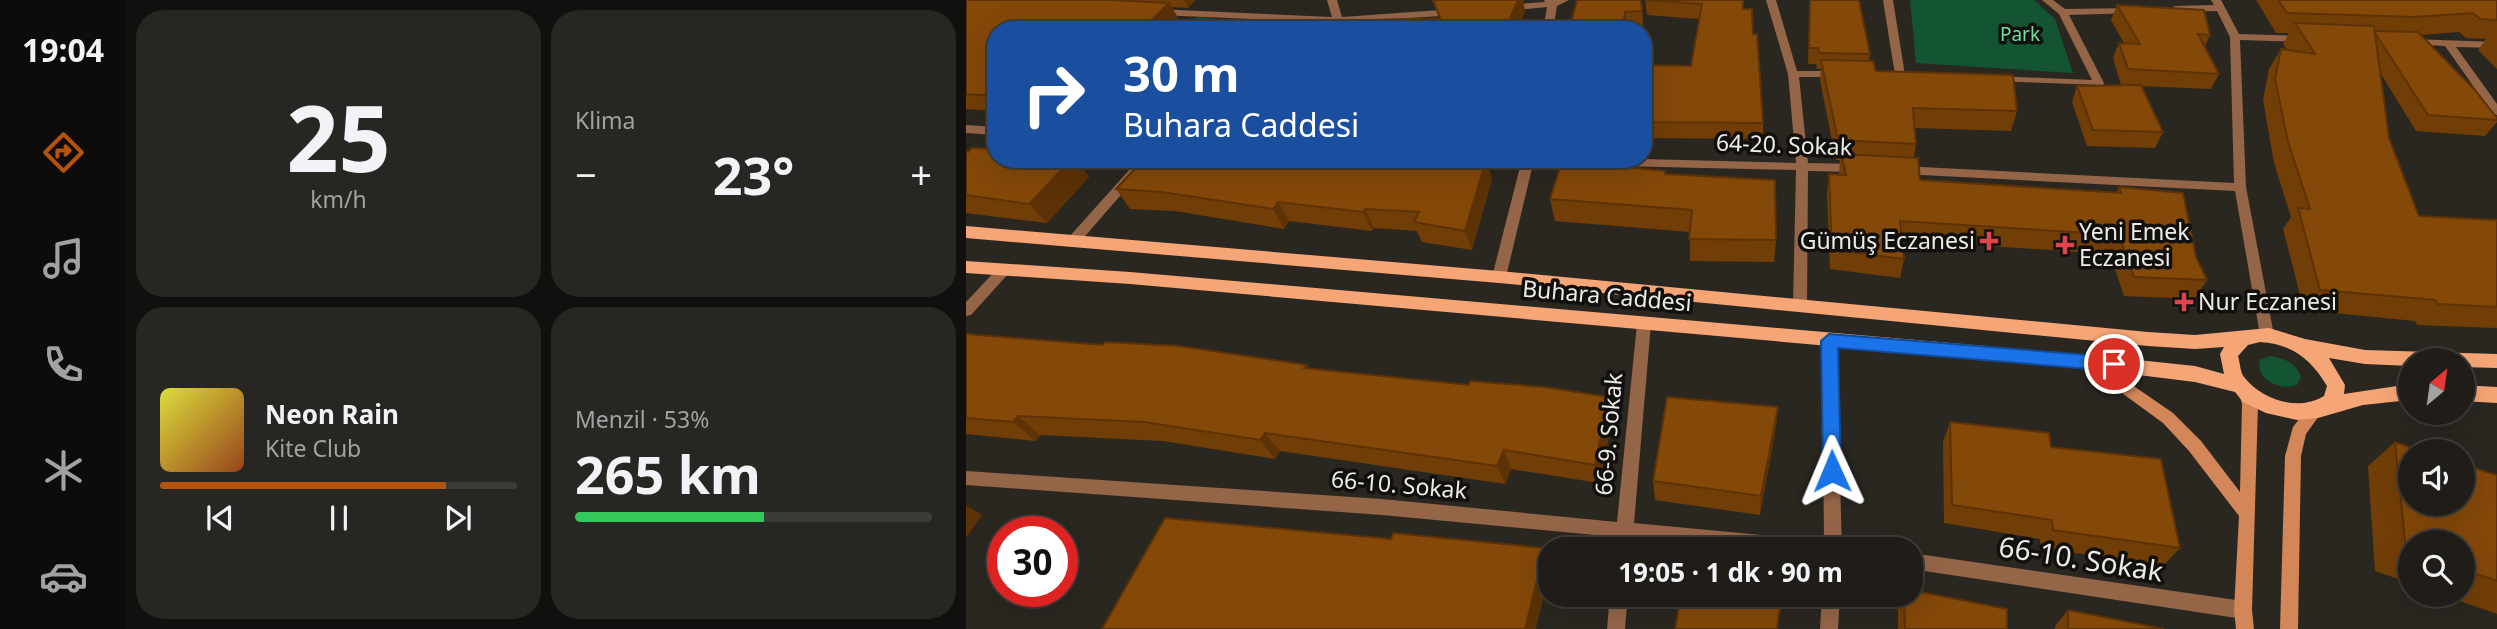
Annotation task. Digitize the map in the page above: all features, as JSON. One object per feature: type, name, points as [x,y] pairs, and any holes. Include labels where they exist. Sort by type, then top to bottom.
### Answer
[{"type":"main road","name":"Buhara Caddesi","points":[[966,232],[1075,239],[1499,277],[2168,341],[2218,342],[2242,339]]},
{"type":"main road","name":"Buhara Caddesi","points":[[966,267],[1130,278],[2090,362],[2195,374],[2244,388]]},
{"type":"main road","points":[[2398,394],[2363,397],[2294,413],[2273,407],[2244,388],[2234,375],[2229,361],[2232,348],[2242,339],[2253,335],[2267,335],[2365,356],[2497,361]]},
{"type":"main road","points":[[2295,343],[2322,362],[2332,378],[2335,393],[2320,409]]},
{"type":"main road","points":[[2475,394],[2497,395]]},
{"type":"street","points":[[1332,0],[1338,20]]},
{"type":"street","points":[[1498,8],[1564,0]]},
{"type":"street","points":[[1771,0],[1793,74],[1802,165],[1800,306]]},
{"type":"street","points":[[1888,0],[1900,75]]},
{"type":"street","points":[[1980,78],[2099,83],[2063,12],[2047,0]]},
{"type":"street","points":[[1549,21],[1550,2]]},
{"type":"street","points":[[2169,10],[2219,4],[2235,37],[2240,187],[2267,335]]},
{"type":"street","points":[[1145,11],[1338,20],[1471,10]]},
{"type":"street","points":[[2063,12],[2143,10]]},
{"type":"street","points":[[2235,37],[2315,39]]},
{"type":"street","points":[[2395,42],[2497,45]]},
{"type":"street","points":[[2448,43],[2497,112]]},
{"type":"street","points":[[1793,74],[1846,74]]},
{"type":"street","points":[[1887,75],[1913,75]]},
{"type":"street","points":[[966,129],[987,130]]},
{"type":"street","name":"64-20. Sokak","points":[[1652,162],[1867,169]]},
{"type":"street","points":[[1075,239],[1138,168]]},
{"type":"street","points":[[1499,277],[1526,168]]},
{"type":"street","points":[[1894,170],[2240,187]]},
{"type":"street","points":[[966,311],[1004,270]]},
{"type":"street","name":"66-9. Sokak","points":[[1624,537],[1644,324]]},
{"type":"street","points":[[1829,341],[1833,537]]},
{"type":"street","points":[[2090,362],[2168,418],[2195,446],[2247,514]]},
{"type":"street","points":[[2244,388],[2250,417],[2243,610],[2245,629]]},
{"type":"street","points":[[2289,629],[2293,456],[2299,432],[2320,409]]},
{"type":"street","name":"66-10. Sokak","points":[[966,478],[1382,507],[1702,537]]},
{"type":"street","name":"66-10. Sokak","points":[[1923,563],[2243,610]]},
{"type":"street","points":[[1616,629],[1618,607]]},
{"type":"street","points":[[1829,629],[1830,607]]},
{"type":"green space","name":"Park","points":[[1910,0],[2034,0],[2055,19],[2073,73],[1916,63]]},
{"type":"green space","points":[[1197,17],[1238,21],[1193,21]]},
{"type":"green space","points":[[2270,356],[2285,360],[2296,368],[2301,377],[2297,385],[2277,385],[2265,378],[2259,367],[2260,360]]},
{"type":"building","points":[[966,0],[1110,0],[1169,3],[1150,21],[987,21],[987,95],[966,94]]},
{"type":"building","points":[[1433,0],[1518,0],[1509,21],[1338,21],[1440,18]]},
{"type":"building","points":[[1577,0],[1641,0],[1642,11],[1625,12],[1624,21],[1571,21]]},
{"type":"building","points":[[1645,0],[1743,0],[1743,9],[1752,9],[1753,34],[1757,34],[1763,123],[1652,122],[1652,65],[1691,66],[1702,4]]},
{"type":"building","points":[[1810,0],[1859,0],[1870,54],[1819,53],[1818,48],[1809,48]]},
{"type":"building","points":[[2278,0],[2497,0],[2497,20],[2480,19],[2473,13],[2414,17],[2287,13]]},
{"type":"building","points":[[2117,5],[2204,10],[2210,35],[2198,34],[2219,74],[2128,69],[2119,43],[2140,44]]},
{"type":"building","points":[[2295,23],[2374,26],[2389,138],[2419,216],[2497,220],[2497,307],[2437,304],[2435,300],[2320,290],[2298,208],[2310,209],[2288,142],[2275,79],[2281,49],[2315,54]]},
{"type":"building","points":[[2375,31],[2418,32],[2474,89],[2497,120],[2428,115]]},
{"type":"building","points":[[1821,60],[1873,61],[1876,71],[2013,75],[2017,111],[1913,108],[1916,144],[1838,140]]},
{"type":"building","points":[[2141,85],[2163,132],[2093,130],[2077,86]]},
{"type":"building","points":[[972,148],[987,149],[987,168],[1063,168],[1029,204],[966,195],[966,151]]},
{"type":"building","points":[[1841,154],[1918,158],[1920,180],[2121,193],[2119,187],[2183,193],[2196,257],[2207,280],[2134,277],[2119,235],[1900,221],[1904,259],[1832,250],[1829,174],[1846,175]]},
{"type":"building","points":[[1136,168],[1484,168],[1465,231],[1414,222],[1419,212],[1365,209],[1363,212],[1278,202],[1273,209],[1162,192],[1116,189]]},
{"type":"building","points":[[1560,168],[1634,168],[1665,171],[1665,174],[1775,180],[1776,240],[1689,239],[1692,210],[1550,199]]},
{"type":"building","points":[[966,334],[1103,345],[1105,342],[1179,346],[1307,365],[1304,368],[1469,385],[1470,381],[1544,387],[1609,397],[1595,465],[1504,450],[1497,466],[1265,433],[1260,440],[1144,422],[1018,416],[1013,422],[966,418]]},
{"type":"building","points":[[1667,397],[1778,407],[1761,496],[1653,481]]},
{"type":"building","points":[[1950,422],[2049,433],[2051,447],[2161,459],[2180,548],[2053,530],[2052,520],[1952,505]]},
{"type":"building","points":[[2395,442],[2398,443],[2398,471]]},
{"type":"building","points":[[2475,468],[2497,475],[2497,581],[2475,573],[2475,530],[2404,530],[2403,516],[2475,516]]},
{"type":"building","points":[[1165,518],[1391,539],[1393,533],[1538,547],[1538,576],[1525,629],[1102,629]]},
{"type":"building","points":[[1923,592],[2007,609],[2007,629],[1905,629],[1904,607],[1923,607]]},
{"type":"building","points":[[1679,607],[1780,607],[1777,629],[1675,629]]},
{"type":"building","points":[[2068,610],[2164,629],[2068,629]]},
{"type":"place","name":"Gümüş Eczanesi","points":[[1989,241]]},
{"type":"place","name":"Yeni Emek Eczanesi","points":[[2065,245]]},
{"type":"place","name":"Nur Eczanesi","points":[[2184,302]]},
{"type":"route","points":[[1832,471],[1829,341],[2114,364]]}]
